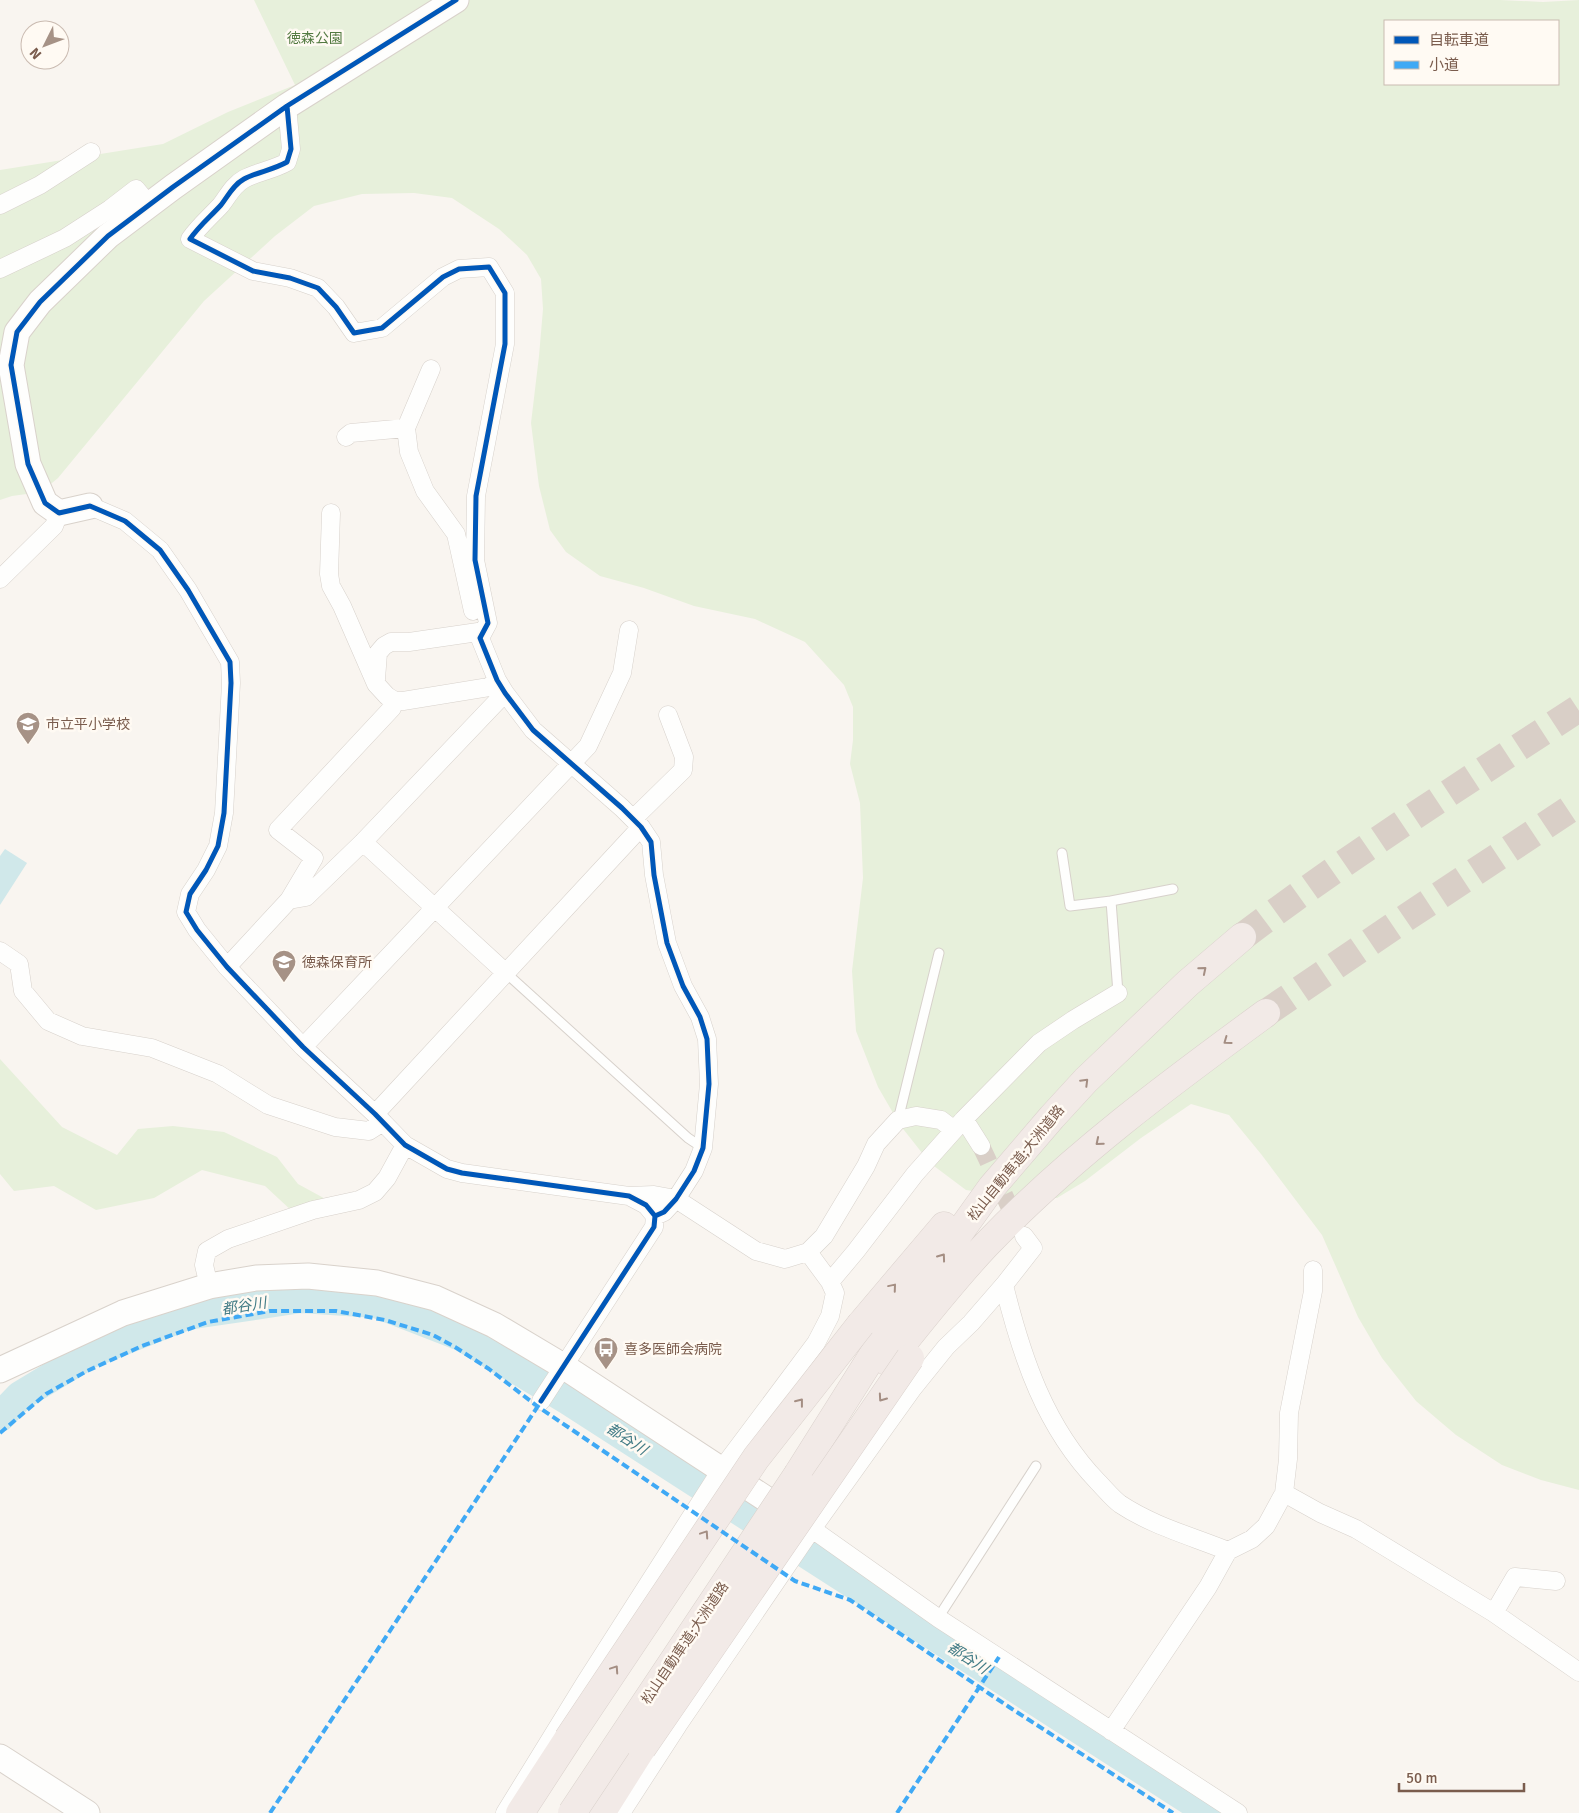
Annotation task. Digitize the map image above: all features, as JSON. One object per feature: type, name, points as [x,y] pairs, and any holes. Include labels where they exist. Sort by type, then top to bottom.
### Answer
[{"type":"highway","name":"松山自動車道;大洲道路","points":[[572,1813],[798,1474],[888,1343],[992,1168],[1052,1117],[1086,1080],[1188,983],[1242,937]]},
{"type":"highway","points":[[520,1813],[756,1458],[888,1343],[971,1278],[1044,1190],[1131,1115],[1192,1066],[1266,1013]]},
{"type":"highway","points":[[600,1813],[642,1748],[888,1343]]},
{"type":"street","points":[[456,0],[287,106],[108,236],[40,302],[17,332],[11,365],[28,464],[45,503],[58,513],[90,506],[125,521],[160,550],[188,590],[230,662],[231,682],[224,812],[218,846],[206,870],[190,894],[186,912],[196,930],[227,967],[303,1046],[405,1145],[447,1169],[462,1173],[629,1196],[654,1194],[676,1199],[756,1252],[785,1259],[808,1252],[824,1236],[866,1166],[876,1144],[898,1120],[916,1116],[959,1125],[981,1146]]},
{"type":"street","points":[[287,106],[291,149],[287,162],[243,179],[233,188],[190,239],[253,271],[290,278],[318,288],[336,307],[354,333],[382,328],[443,277],[459,269],[489,267],[505,293],[505,344],[476,496],[475,560],[488,623],[481,631],[409,642],[391,642],[378,653],[376,684]]},
{"type":"street","points":[[0,205],[40,185],[91,152]]},
{"type":"street","points":[[0,269],[65,238],[110,210],[136,189],[149,205]]},
{"type":"street","points":[[431,369],[406,428],[409,452],[425,491],[456,534],[481,631],[480,638],[501,687],[533,730],[637,823],[651,842],[654,875],[667,943],[683,986],[700,1017],[708,1039],[710,1084],[703,1148],[694,1171],[676,1199],[664,1212],[655,1216]]},
{"type":"street","points":[[346,437],[351,433],[406,428]]},
{"type":"street","points":[[0,579],[54,526],[58,513]]},
{"type":"street","points":[[331,513],[329,574],[331,586],[342,606],[376,684],[387,696],[394,701],[403,702],[489,687],[501,687]]},
{"type":"street","points":[[303,1046],[588,746],[622,673],[629,630]]},
{"type":"street","points":[[288,900],[306,897],[363,842],[501,687]]},
{"type":"street","points":[[227,967],[288,900],[314,858],[278,830],[392,708],[394,701]]},
{"type":"street","points":[[0,951],[19,964],[23,991],[48,1021],[82,1036],[152,1048],[218,1074],[268,1105],[335,1127],[369,1131],[505,972],[683,770],[684,757],[668,715]]},
{"type":"street","points":[[363,842],[505,972]]},
{"type":"street","points":[[830,1282],[915,1174],[959,1125],[1040,1043],[1073,1020],[1118,994]]},
{"type":"street","points":[[209,1286],[204,1265],[207,1251],[228,1239],[313,1210],[359,1200],[375,1192],[386,1178],[405,1145]]},
{"type":"street","points":[[541,1401],[654,1228],[655,1216],[646,1205],[629,1196]]},
{"type":"street","points":[[621,1813],[678,1724],[812,1529],[913,1388],[946,1348],[1004,1285],[1033,1248],[1024,1236]]},
{"type":"street","points":[[505,1813],[585,1683],[721,1470],[816,1343],[830,1316],[834,1293],[830,1282],[808,1252]]},
{"type":"street","points":[[1111,1731],[1208,1587],[1228,1551],[1252,1539],[1266,1526],[1284,1493],[1288,1459],[1289,1413],[1313,1291],[1313,1270]]},
{"type":"street","points":[[0,1370],[123,1313],[209,1286],[256,1278],[308,1276],[377,1283],[434,1298],[494,1325],[560,1371],[721,1470],[812,1529],[938,1618],[1238,1813]]},
{"type":"street","points":[[1004,1285],[1023,1355],[1037,1390],[1057,1430],[1088,1471],[1118,1503],[1159,1526],[1228,1551]]},
{"type":"street","points":[[1284,1493],[1320,1513],[1356,1529],[1494,1613],[1579,1672]]},
{"type":"street","points":[[1494,1613],[1514,1577],[1556,1581]]},
{"type":"street","points":[[0,1757],[87,1813]]},
{"type":"lane","points":[[1062,853],[1070,906],[1111,901],[1173,889]]},
{"type":"lane","points":[[1111,901],[1118,994]]},
{"type":"lane","points":[[898,1120],[939,953]]},
{"type":"lane","points":[[505,972],[688,1138],[703,1148]]},
{"type":"lane","points":[[938,1618],[1036,1466]]},
{"type":"green space","name":"徳森公園","points":[[254,0],[1500,0],[1543,2],[1579,0],[1579,1490],[1541,1480],[1502,1465],[1456,1435],[1416,1401],[1382,1358],[1358,1317],[1322,1235],[1229,1115],[1191,1104],[1141,1138],[1085,1181],[1057,1198],[1020,1198],[966,1190],[930,1163],[900,1125],[878,1087],[856,1031],[852,971],[863,878],[860,803],[850,764],[853,740],[853,707],[844,685],[805,642],[755,619],[694,606],[644,588],[600,576],[566,552],[550,530],[539,486],[531,423],[543,309],[541,279],[527,255],[499,229],[452,198],[414,193],[362,194],[314,206],[275,236],[204,301],[58,478],[41,492],[12,496],[0,500],[0,170],[163,144],[228,112],[295,85]]},
{"type":"green space","points":[[0,1059],[62,1127],[117,1155],[138,1129],[173,1126],[224,1132],[277,1157],[298,1184],[331,1202],[293,1212],[265,1186],[202,1170],[154,1198],[96,1210],[54,1186],[14,1191],[0,1174]]},
{"type":"water","points":[[5,849],[27,863],[0,905],[0,856]]},
{"type":"waterway","name":"都谷川","points":[[0,1417],[20,1396],[91,1353],[187,1315],[301,1298],[376,1303],[461,1336],[568,1400],[1210,1813]]},
{"type":"tunnel","points":[[1242,937],[1366,848],[1579,708]]},
{"type":"tunnel","points":[[1266,1013],[1579,803]]},
{"type":"tunnel","points":[[981,1146],[1018,1225]]},
{"type":"marked path","points":[[0,1433],[46,1394],[87,1371],[142,1346],[208,1322],[270,1311],[336,1311],[385,1320],[433,1335],[489,1369],[537,1406],[795,1581],[850,1600],[1009,1707],[1173,1813]]},
{"type":"marked path","points":[[270,1813],[540,1403]]},
{"type":"marked path","points":[[897,1813],[999,1657]]},
{"type":"cycle path","points":[[456,0],[287,106],[108,236],[40,302],[17,332],[11,365],[28,464],[45,503],[59,513],[90,506],[125,521],[160,550],[188,590],[230,662],[231,683],[224,813],[218,846],[206,870],[190,894],[186,912],[197,930],[227,967],[303,1047],[375,1114],[405,1145],[447,1169],[462,1173],[629,1196],[646,1205],[655,1216],[654,1227],[541,1401]]},
{"type":"cycle path","points":[[287,106],[291,149],[287,162],[240,181],[190,239],[253,271],[290,278],[318,288],[336,307],[354,333],[382,328],[443,277],[459,269],[489,267],[505,293],[505,344],[476,496],[475,560],[488,623],[480,638],[497,680],[533,730],[622,808],[641,827],[651,842],[654,875],[667,943],[683,986],[700,1017],[707,1039],[709,1084],[703,1148],[694,1171],[676,1199],[664,1212],[655,1216]]},
{"type":"place","name":"市立平小学校","points":[[28,745]]},
{"type":"place","name":"徳森保育所","points":[[284,983]]},
{"type":"place","name":"喜多医師会病院","points":[[606,1370]]}]
